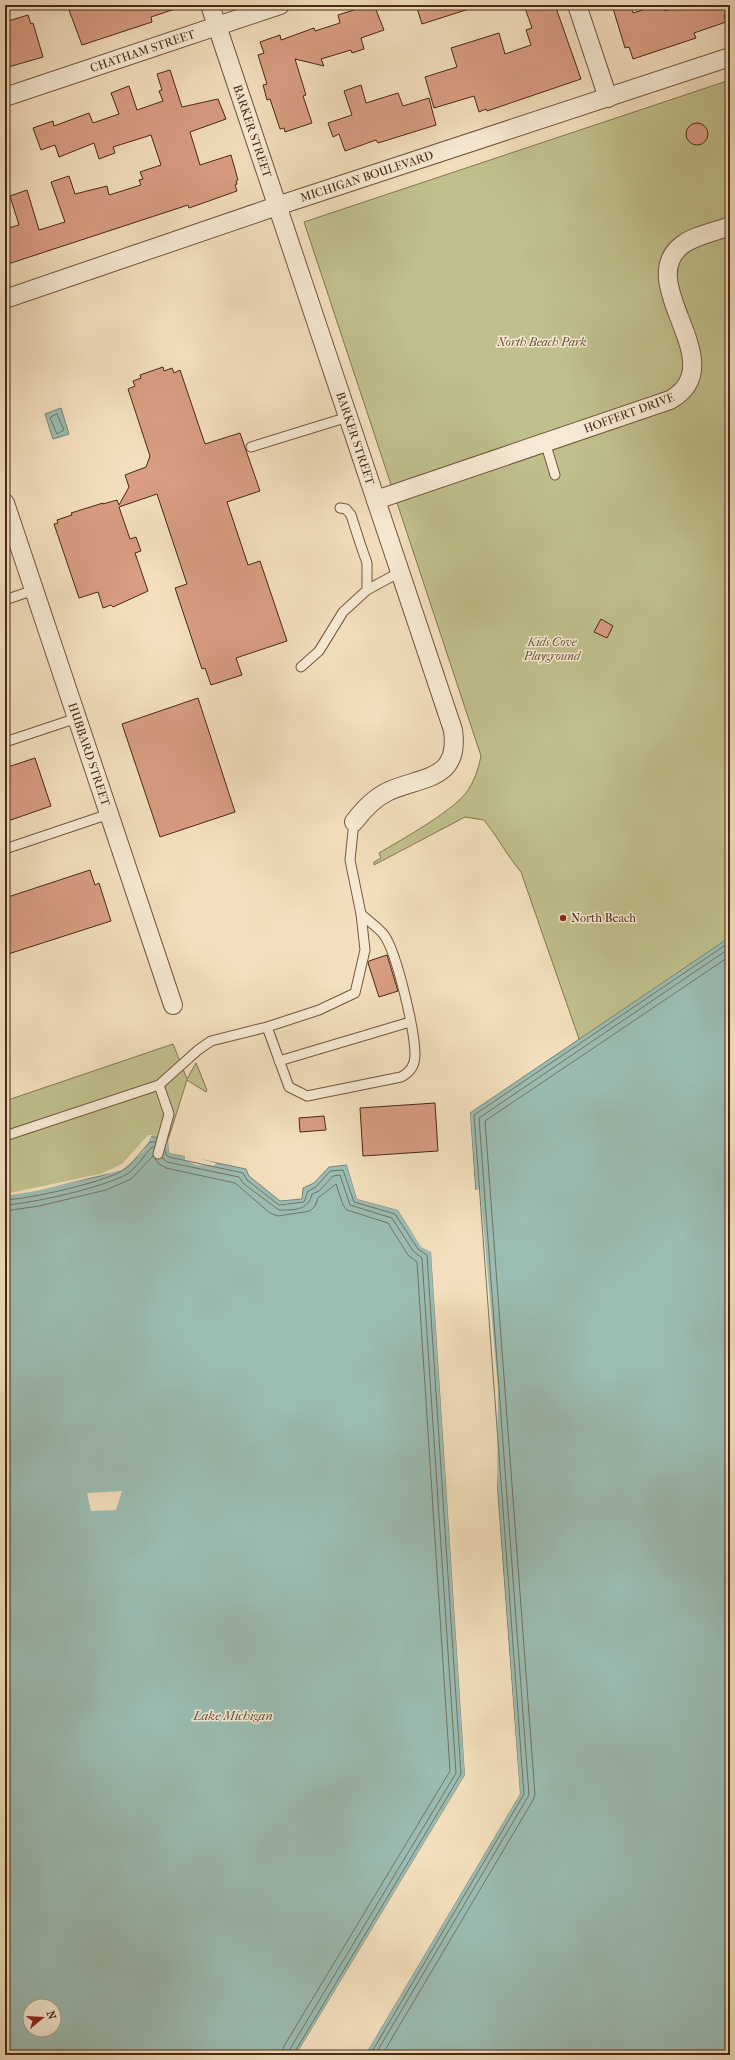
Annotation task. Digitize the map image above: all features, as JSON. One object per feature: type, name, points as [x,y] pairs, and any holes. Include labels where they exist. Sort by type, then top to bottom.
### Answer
[{"type":"street","name":"BARKER STREET","points":[[210,5],[453,730],[455,746],[452,758],[443,770],[432,776],[387,792],[366,807],[354,822]]},
{"type":"street","name":"CHATHAM STREET","points":[[5,97],[280,5]]},
{"type":"street","points":[[577,5],[608,98]]},
{"type":"street","name":"MICHIGAN BOULEVARD","points":[[5,299],[277,206],[730,57]]},
{"type":"street","name":"HOFFERT DRIVE","points":[[376,500],[670,400],[686,390],[694,373],[695,363],[689,341],[670,288],[668,277],[672,258],[682,245],[691,240],[730,226]]},
{"type":"street","name":"HUBBARD STREET","points":[[5,503],[173,1005]]},
{"type":"lane","points":[[251,447],[348,417]]},
{"type":"lane","points":[[545,442],[555,475]]},
{"type":"lane","points":[[340,508],[346,509],[351,516],[360,543],[366,563],[367,590]]},
{"type":"lane","points":[[302,667],[319,651],[344,612],[367,590],[400,572]]},
{"type":"lane","points":[[5,600],[34,590]]},
{"type":"lane","points":[[5,742],[77,718]]},
{"type":"lane","points":[[5,849],[109,814]]},
{"type":"lane","points":[[5,1136],[160,1085],[211,1040],[268,1027],[319,1010],[355,993],[365,950],[361,914],[350,860],[354,822]]},
{"type":"lane","points":[[268,1027],[289,1087],[307,1096],[402,1077],[412,1069],[415,1055],[406,999],[384,936],[361,914]]},
{"type":"lane","points":[[279,1061],[410,1022]]},
{"type":"lane","points":[[158,1154],[169,1114],[160,1085]]},
{"type":"green space","name":"North Beach Park","points":[[730,80],[730,953],[586,1059],[521,872],[484,820],[465,817],[374,865],[374,862],[381,858],[379,853],[438,817],[466,793],[477,771],[481,756],[304,222]]},
{"type":"green space","points":[[173,1044],[187,1079],[196,1063],[207,1090],[206,1092],[187,1080],[168,1140],[149,1137],[123,1166],[101,1176],[5,1196],[5,1101]]},
{"type":"water","points":[[61,408],[69,434],[53,439],[45,414]]},
{"type":"water","points":[[730,937],[730,2055],[365,2055],[520,1794],[470,1113]]},
{"type":"water","name":"Lake Michigan","points":[[149,1136],[168,1140],[169,1153],[246,1169],[249,1176],[280,1201],[302,1199],[303,1188],[314,1183],[329,1167],[347,1165],[357,1199],[398,1210],[421,1246],[431,1251],[465,1775],[296,2055],[5,2055],[5,1196],[101,1176],[123,1166]]},
{"type":"pier","points":[[468,1113],[470,1113],[475,1190],[480,1189],[498,1388],[497,1494],[520,1794],[365,2055],[363,2055],[518,1794]]},
{"type":"pier","points":[[148,1135],[152,1135],[143,1152],[122,1170],[36,1191],[5,1196],[5,1194],[100,1174],[122,1164]]},
{"type":"pier","points":[[169,1139],[171,1151],[216,1163],[214,1166],[196,1165],[185,1160],[185,1156],[169,1153]]},
{"type":"pier","points":[[348,1164],[358,1198],[399,1209],[422,1245],[433,1251],[467,1775],[299,2055],[296,2055],[465,1775],[431,1252],[421,1247],[398,1210],[357,1199],[347,1165]]},
{"type":"pier","points":[[122,1491],[116,1510],[91,1511],[87,1493]]},
{"type":"building","points":[[84,5],[180,5],[181,7],[151,17],[152,22],[82,45],[69,10]]},
{"type":"building","points":[[355,5],[374,5],[384,30],[361,38],[364,49],[352,53],[351,50],[321,59],[324,66],[295,59],[306,95],[303,96],[312,123],[285,132],[284,128],[280,129],[270,99],[267,100],[263,85],[267,84],[258,55],[264,53],[260,42],[280,35],[281,40],[314,28],[315,31],[340,23],[338,15],[357,9]]},
{"type":"building","points":[[416,5],[472,5],[472,8],[422,24]]},
{"type":"building","points":[[524,5],[555,5],[581,79],[487,111],[486,109],[479,112],[474,96],[434,108],[425,77],[457,67],[451,48],[499,33],[505,54],[531,45],[526,30],[532,28]]},
{"type":"building","points":[[612,5],[630,5],[633,13],[658,5],[663,5],[665,11],[679,5],[730,5],[730,13],[724,15],[726,22],[694,33],[696,38],[633,59],[629,47],[625,48]]},
{"type":"building","points":[[28,15],[31,24],[33,23],[43,57],[5,68],[5,22]]},
{"type":"building","points":[[170,70],[182,107],[218,99],[226,119],[190,132],[200,165],[231,155],[238,180],[236,181],[237,184],[235,185],[237,191],[189,208],[188,205],[5,265],[5,229],[19,225],[10,196],[27,190],[39,230],[65,222],[51,182],[69,176],[75,194],[107,186],[109,195],[141,185],[139,180],[143,179],[140,172],[161,165],[151,135],[113,147],[115,153],[99,159],[94,143],[59,157],[55,145],[41,150],[33,128],[53,121],[54,126],[89,113],[93,123],[119,114],[111,93],[129,86],[137,110],[163,101],[159,91],[162,90],[157,74]]},
{"type":"building","points":[[361,85],[366,103],[398,93],[403,106],[429,98],[436,125],[378,143],[376,140],[345,151],[339,134],[333,137],[328,123],[352,115],[344,91]]},
{"type":"building","points":[[697,123],[705,126],[708,134],[705,142],[697,145],[689,142],[686,134],[689,126]]},
{"type":"building","points":[[163,367],[164,371],[172,368],[174,373],[180,370],[205,444],[240,433],[260,491],[227,502],[248,565],[260,561],[287,641],[236,658],[242,675],[211,685],[205,668],[202,669],[175,588],[187,584],[157,494],[119,507],[130,539],[136,537],[141,551],[135,553],[148,591],[113,607],[111,605],[103,608],[98,592],[79,598],[54,524],[58,523],[57,520],[72,515],[71,513],[103,503],[117,500],[119,505],[129,487],[125,475],[146,467],[150,456],[128,389],[135,386],[133,381],[141,378],[140,375]]},
{"type":"building","points":[[601,619],[613,626],[607,638],[594,632]]},
{"type":"building","points":[[198,698],[235,812],[160,837],[122,724]]},
{"type":"building","points":[[35,758],[51,806],[5,822],[5,768]]},
{"type":"building","points":[[90,870],[95,885],[99,883],[111,921],[5,955],[5,898]]},
{"type":"building","points":[[387,955],[398,991],[379,997],[368,963],[369,961]]},
{"type":"building","points":[[435,1103],[438,1151],[363,1156],[360,1108]]},
{"type":"building","points":[[324,1116],[326,1130],[300,1132],[299,1118]]},
{"type":"place","name":"North Beach","points":[[563,918]]},
{"type":"park label","name":"Kids Cove Playground","points":[[552,649]]}]
